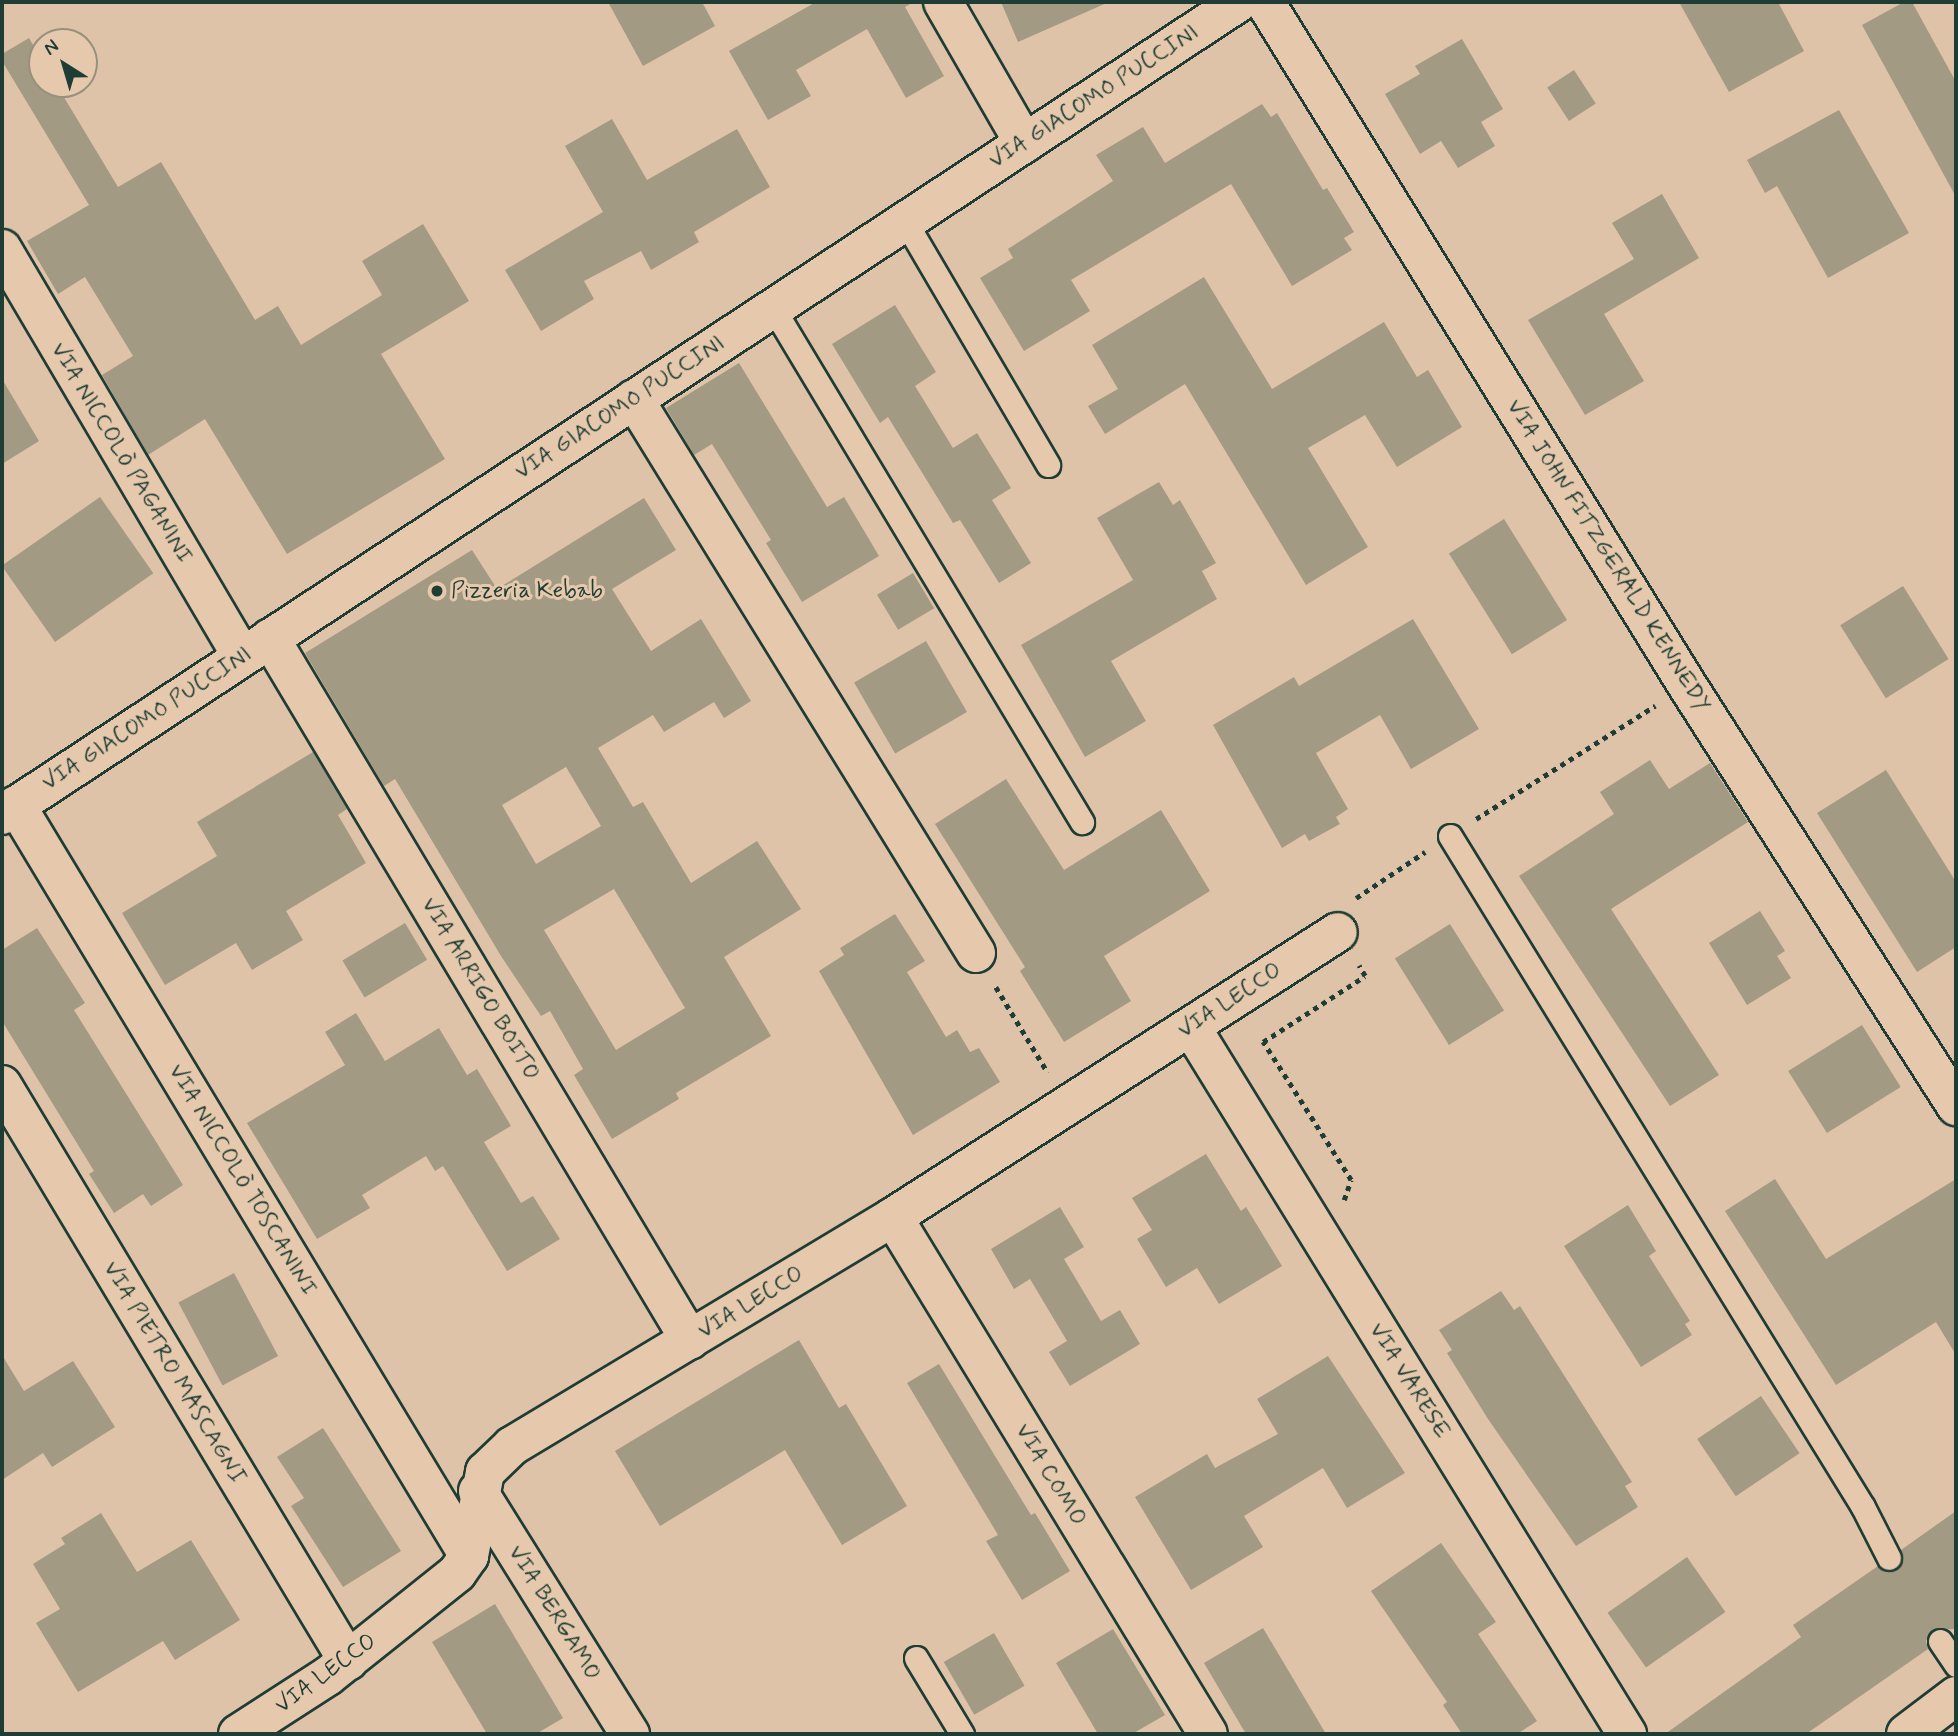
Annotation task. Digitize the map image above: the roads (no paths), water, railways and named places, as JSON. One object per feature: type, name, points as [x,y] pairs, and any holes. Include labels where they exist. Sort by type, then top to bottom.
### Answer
[{"type":"street","points":[[943,2],[1024,143]]},
{"type":"street","name":"VIA GIACOMO PUCCINI","points":[[9,810],[1239,2]]},
{"type":"street","name":"VIA JOHN FITZGERALD KENNEDY","points":[[1265,2],[1687,685],[1956,1106]]},
{"type":"street","name":"VIA NICCOLÒ PAGANINI","points":[[2,249],[256,648]]},
{"type":"street","points":[[634,399],[976,953]]},
{"type":"street","name":"VIA ARRIGO BOITO","points":[[256,648],[690,1340]]},
{"type":"street","name":"VIA NICCOLÒ TOSCANINI","points":[[9,810],[468,1556]]},
{"type":"street","name":"VIA LECCO","points":[[238,1734],[348,1661],[457,1573],[468,1556],[478,1491],[485,1472],[512,1446],[893,1217],[1338,932]]},
{"type":"street","name":"VIA VARESE","points":[[1191,1027],[1627,1734]]},
{"type":"street","name":"VIA PIETRO MASCAGNI","points":[[2,1084],[348,1661]]},
{"type":"street","name":"VIA COMO","points":[[893,1217],[1208,1734]]},
{"type":"street","name":"VIA BERGAMO","points":[[478,1491],[631,1734]]},
{"type":"street","points":[[1906,1734],[1956,1696]]},
{"type":"lane","points":[[905,221],[1048,465]]},
{"type":"lane","points":[[773,308],[1082,822]]},
{"type":"lane","points":[[1450,836],[1863,1507],[1889,1558]]},
{"type":"lane","points":[[1940,1641],[1956,1665]]},
{"type":"lane","points":[[916,1658],[962,1734]]},
{"type":"place","name":"Pizzeria Kebab","points":[[437,591]]}]
